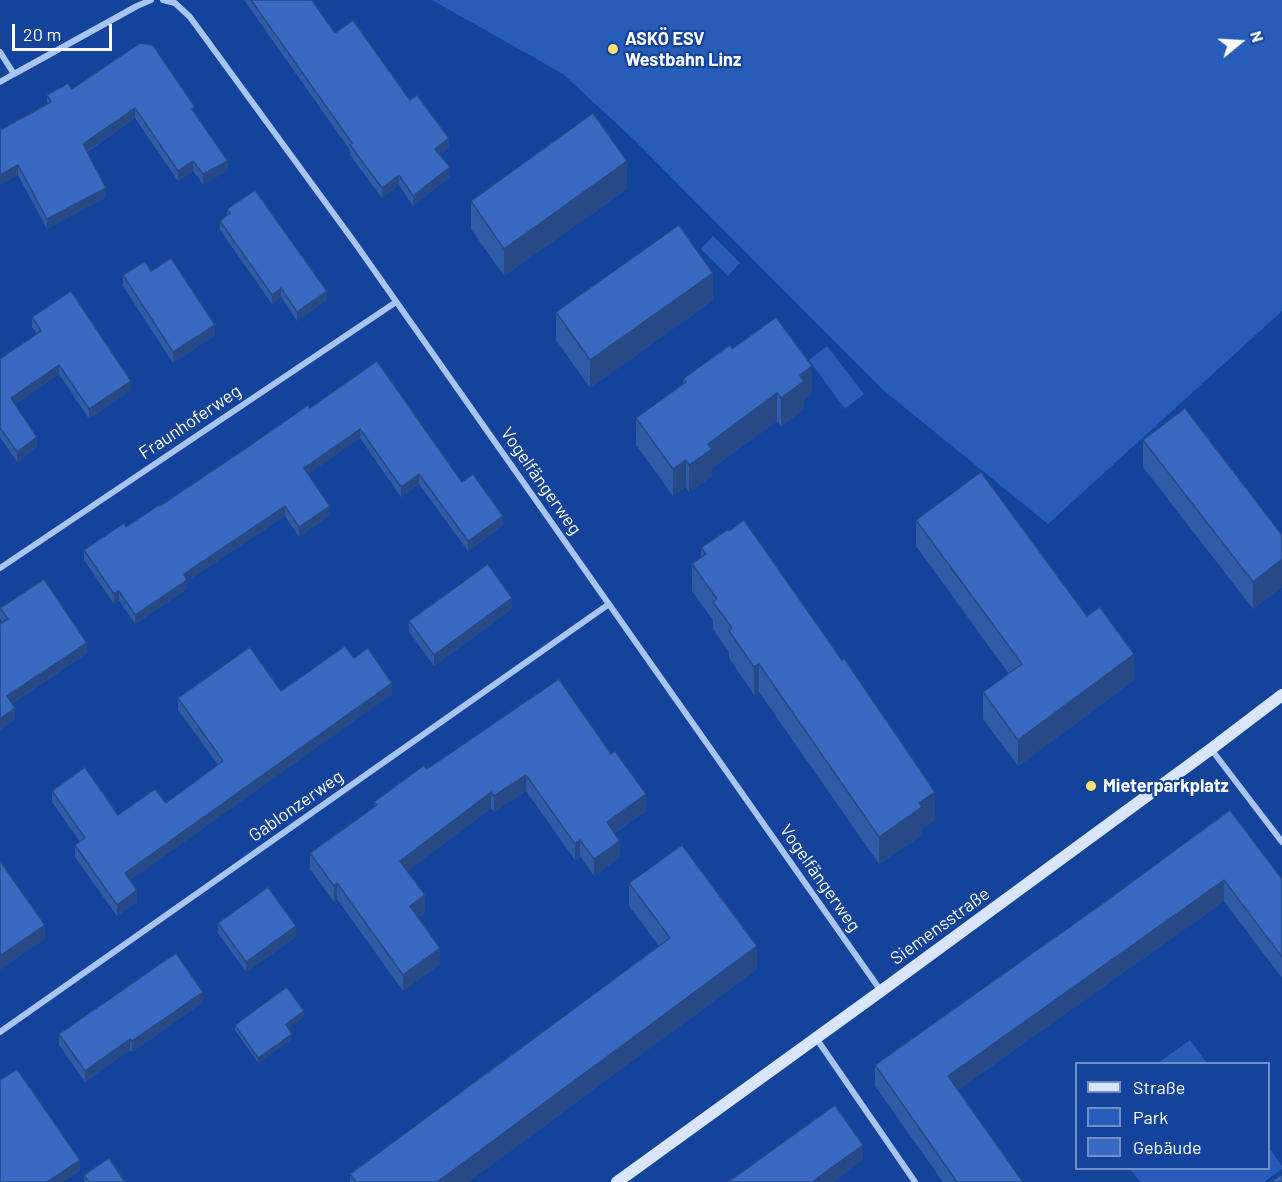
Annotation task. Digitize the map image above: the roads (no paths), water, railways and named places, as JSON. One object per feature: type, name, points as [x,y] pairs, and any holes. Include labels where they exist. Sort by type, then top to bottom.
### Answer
[{"type":"street","points":[[0,82],[151,0]]},
{"type":"street","name":"Vogelfängerweg","points":[[163,0],[175,3],[190,17],[396,302],[881,991]]},
{"type":"street","points":[[0,52],[14,74]]},
{"type":"street","name":"Fraunhoferweg","points":[[0,568],[396,302]]},
{"type":"street","name":"Gablonzerweg","points":[[0,1032],[609,604]]},
{"type":"street","name":"Siemensstraße","points":[[618,1182],[1282,695]]},
{"type":"street","points":[[1211,749],[1282,842]]},
{"type":"street","points":[[816,1038],[915,1182]]},
{"type":"place","name":"ASKÖ ESV Westbahn Linz","points":[[613,49]]},
{"type":"place","name":"Mieterparkplatz","points":[[1091,786]]}]
